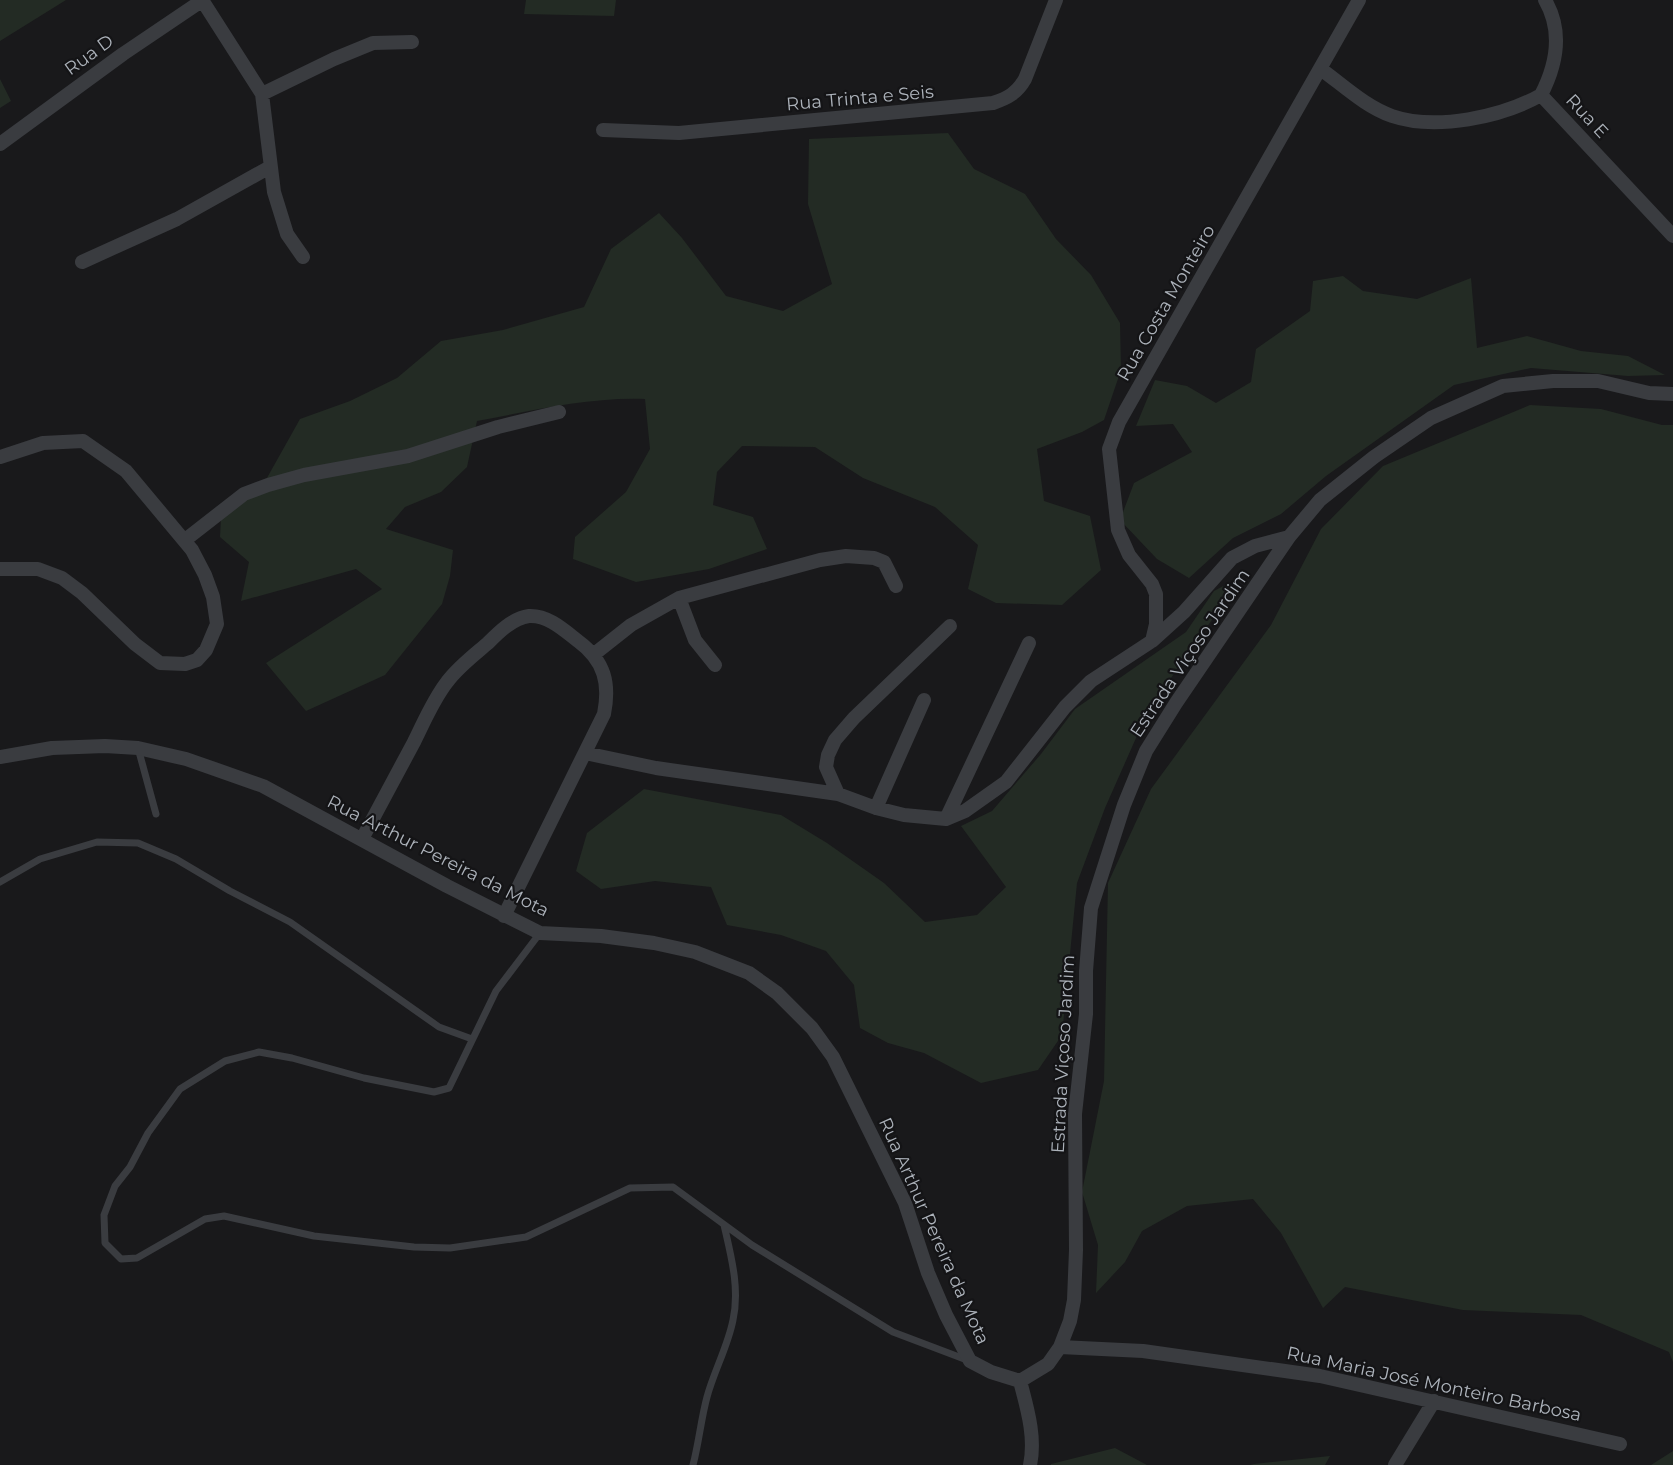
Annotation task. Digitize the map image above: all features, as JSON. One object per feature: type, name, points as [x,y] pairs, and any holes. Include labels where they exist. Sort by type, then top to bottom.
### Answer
[{"type":"street","points":[[203,0],[262,94],[274,192],[287,234],[303,257]]},
{"type":"street","name":"Rua D","points":[[0,144],[123,54],[203,0]]},
{"type":"street","name":"Rua Trinta e Seis","points":[[603,130],[679,133],[993,103],[1006,99],[1019,90],[1056,0]]},
{"type":"street","name":"Rua Costa Monteiro","points":[[1152,641],[1156,624],[1156,594],[1152,584],[1122,542],[1118,530],[1109,449],[1119,422],[1322,70],[1360,0]]},
{"type":"street","name":"Rua E","points":[[1545,0],[1552,12],[1556,28],[1557,45],[1550,77],[1541,95],[1673,236]]},
{"type":"street","points":[[262,94],[334,59],[373,43],[412,42]]},
{"type":"street","points":[[1322,70],[1363,101],[1392,116],[1420,122],[1452,121],[1491,114],[1521,107],[1541,95]]},
{"type":"street","points":[[82,262],[177,219],[270,167]]},
{"type":"street","name":"Estrada Viçoso Jardim","points":[[1020,1381],[1048,1364],[1060,1348],[1070,1321],[1074,1300],[1076,1250],[1075,1114],[1086,1014],[1086,971],[1091,908],[1110,845],[1146,751],[1176,703],[1289,537],[1320,500],[1374,457],[1431,418],[1503,386],[1553,381],[1598,380],[1650,393],[1673,394]]},
{"type":"street","points":[[185,540],[244,494],[268,485],[304,475],[408,456],[498,427],[559,412]]},
{"type":"street","points":[[0,456],[43,443],[83,441],[126,471],[154,507],[185,540],[205,575],[213,597],[217,624],[206,650],[197,660],[185,664],[160,663],[135,644],[82,593],[62,578],[38,569],[0,569]]},
{"type":"street","points":[[585,753],[665,769],[838,794],[876,808],[904,815],[946,819],[982,800],[1006,782],[1071,700],[1091,681],[1152,641],[1184,612],[1232,558],[1255,546],[1289,537]]},
{"type":"street","points":[[593,655],[631,625],[679,598],[793,566],[846,556],[862,556],[884,562],[896,586]]},
{"type":"street","points":[[679,598],[696,640],[715,665]]},
{"type":"street","points":[[362,839],[447,681],[503,628],[528,616],[542,617],[569,634],[593,655],[602,668],[607,682],[608,696],[604,714],[504,916]]},
{"type":"street","points":[[838,794],[826,767],[835,740],[854,718],[950,626]]},
{"type":"street","points":[[946,819],[1028,643]]},
{"type":"street","points":[[876,808],[924,700]]},
{"type":"street","name":"Rua Arthur Pereira da Mota","points":[[0,757],[52,748],[105,746],[138,748],[186,759],[251,780],[504,916],[540,933],[601,936],[654,943],[694,952],[749,973],[777,993],[812,1028],[833,1057],[879,1146],[904,1203],[928,1273],[946,1315],[970,1361],[991,1372],[1020,1381]]},
{"type":"street","name":"Rua Maria José Monteiro Barbosa","points":[[1060,1348],[1143,1351],[1358,1383],[1620,1444]]},
{"type":"street","points":[[1020,1381],[1029,1415],[1032,1454],[1030,1465]]},
{"type":"street","points":[[1395,1465],[1434,1401]]},
{"type":"lane","points":[[138,748],[156,814]]},
{"type":"lane","points":[[0,882],[40,859],[97,842],[138,842],[176,859],[230,891],[290,922],[439,1027],[472,1039]]},
{"type":"lane","points":[[540,933],[496,991],[450,1088],[434,1092],[364,1078],[292,1058],[259,1052],[225,1061],[180,1088],[148,1133],[130,1167],[115,1186],[104,1215],[105,1243],[121,1259],[137,1258],[205,1219],[224,1216],[314,1236],[414,1247],[450,1248],[526,1237],[607,1197],[630,1188],[673,1187],[752,1246],[893,1332],[970,1361]]},
{"type":"lane","points":[[693,1465],[700,1439],[707,1398],[733,1321],[736,1299],[735,1276],[724,1225]]},
{"type":"shaded area","points":[[0,0],[66,0],[0,41]]},
{"type":"shaded area","points":[[526,0],[616,0],[614,16],[524,14]]},
{"type":"shaded area","points":[[0,79],[11,101],[0,108]]},
{"type":"shaded area","points":[[948,133],[974,169],[1025,194],[1056,239],[1091,275],[1120,323],[1121,370],[1104,420],[1082,432],[1037,449],[1044,501],[1090,516],[1101,570],[1062,605],[996,603],[968,589],[978,545],[935,507],[863,478],[815,447],[742,446],[717,472],[713,505],[753,517],[767,549],[709,569],[636,582],[573,559],[575,537],[626,492],[650,449],[645,399],[581,402],[539,409],[477,421],[467,467],[441,492],[405,507],[386,529],[453,550],[450,576],[442,604],[385,675],[306,711],[266,663],[382,589],[356,569],[241,601],[249,562],[220,537],[221,518],[263,485],[300,419],[350,401],[397,378],[441,341],[503,330],[584,307],[611,249],[659,213],[682,238],[726,296],[783,311],[832,284],[808,204],[809,139]]},
{"type":"shaded area","points":[[1343,276],[1363,291],[1417,299],[1471,278],[1477,348],[1527,336],[1581,351],[1628,356],[1665,375],[1628,376],[1531,368],[1454,385],[1326,476],[1281,514],[1233,538],[1189,578],[1157,559],[1120,520],[1134,483],[1192,452],[1173,424],[1136,426],[1155,380],[1187,386],[1216,403],[1251,382],[1256,349],[1310,311],[1313,281]]},
{"type":"shaded area","points":[[1530,405],[1601,409],[1662,425],[1673,425],[1673,1362],[1669,1352],[1581,1315],[1463,1310],[1345,1287],[1323,1308],[1281,1233],[1253,1199],[1187,1206],[1142,1231],[1125,1262],[1096,1293],[1098,1245],[1082,1192],[1104,1081],[1108,883],[1151,789],[1271,625],[1321,529],[1383,466]]},
{"type":"shaded area","points":[[1229,583],[1230,594],[1171,678],[1140,729],[1105,808],[1077,883],[1062,1035],[1038,1070],[981,1083],[924,1053],[888,1043],[860,1028],[854,985],[826,951],[781,935],[727,925],[711,887],[655,881],[601,889],[576,871],[587,833],[644,789],[781,815],[827,843],[884,883],[925,922],[977,915],[1006,887],[961,826],[992,811],[1041,754],[1075,709],[1186,632],[1214,591]]},
{"type":"shaded area","points":[[1115,1448],[1147,1465],[1051,1465],[1051,1464]]},
{"type":"shaded area","points":[[1673,1451],[1673,1465],[1651,1465]]},
{"type":"shaded area","points":[[1330,1456],[1325,1465],[1250,1465],[1254,1464]]}]
